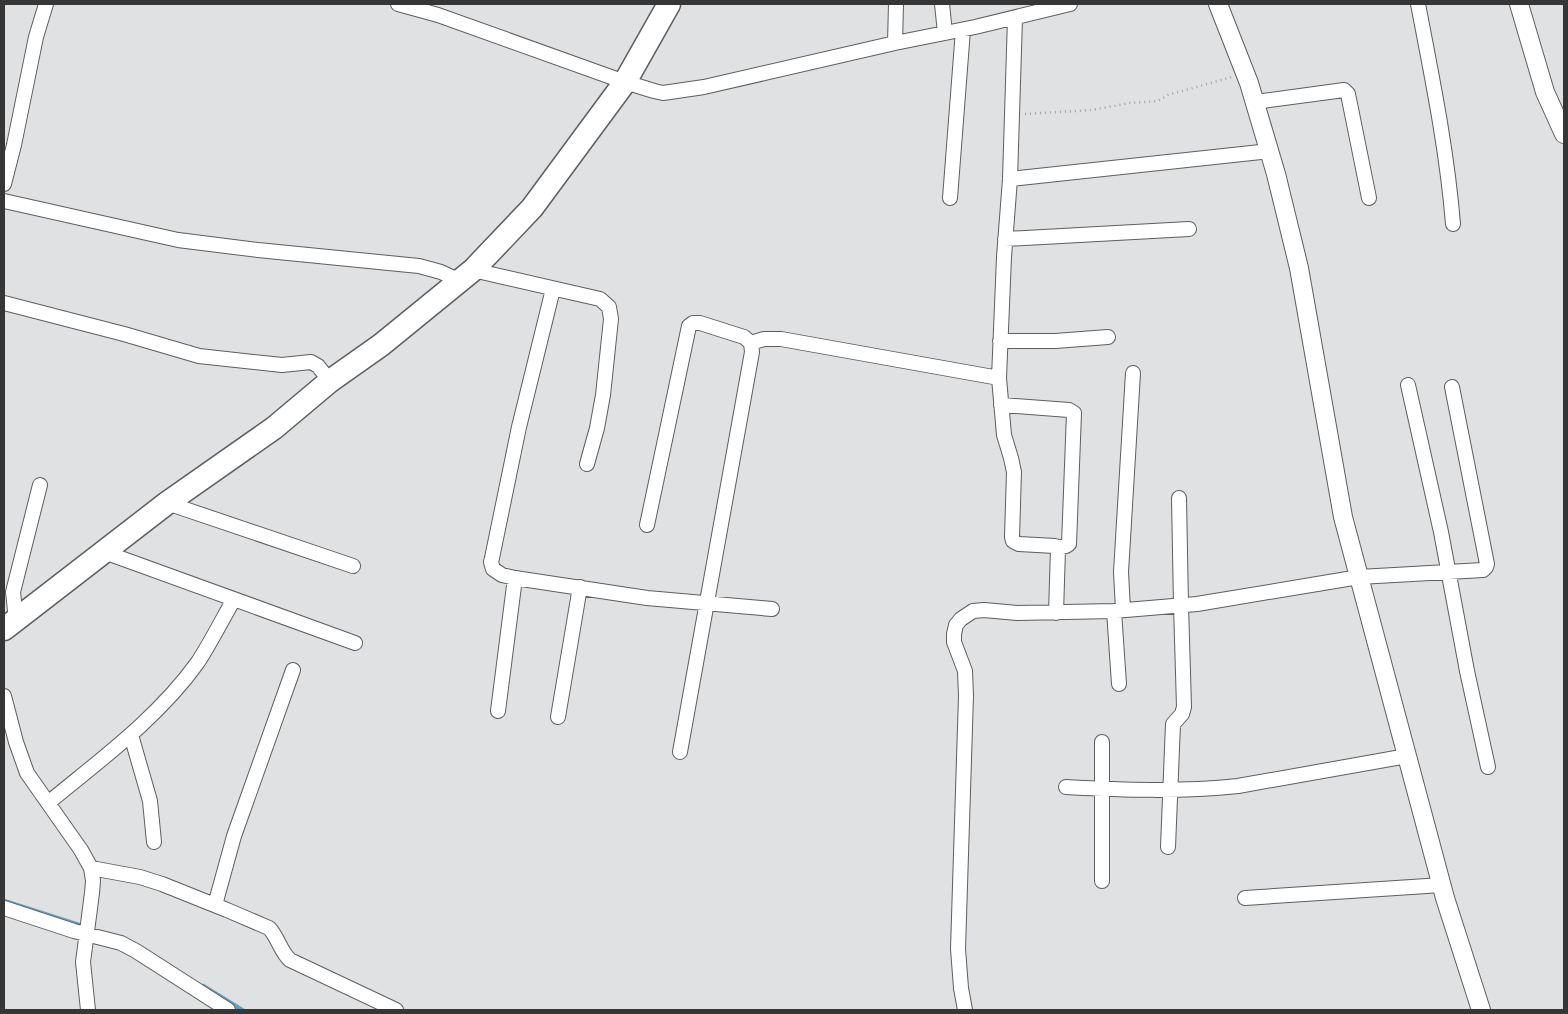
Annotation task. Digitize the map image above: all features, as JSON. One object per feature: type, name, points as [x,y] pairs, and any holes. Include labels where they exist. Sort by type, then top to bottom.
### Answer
[{"type":"main road","points":[[10,624],[167,503],[274,428],[330,381],[381,345],[467,276],[532,208],[625,82],[669,4]]},
{"type":"street","points":[[4,184],[36,37],[46,4]]},
{"type":"street","points":[[398,4],[438,15],[625,82],[654,91],[673,92],[704,87],[895,43],[945,34],[1070,4]]},
{"type":"street","points":[[895,43],[896,4]]},
{"type":"street","points":[[942,4],[945,34]]},
{"type":"street","points":[[1218,4],[1245,73],[1270,151],[1299,268],[1343,517],[1442,885],[1481,1010]]},
{"type":"street","points":[[1418,4],[1440,115],[1449,177],[1453,224]]},
{"type":"street","points":[[1520,4],[1545,92],[1564,134]]},
{"type":"street","points":[[1001,405],[1069,410],[1074,413],[1069,544],[1066,546],[1058,548],[1055,546],[1019,544],[1012,538],[1014,472],[1004,435],[1001,405],[999,378],[1005,239],[1010,179],[1015,18]]},
{"type":"street","points":[[950,198],[963,30]]},
{"type":"street","points":[[1255,102],[1344,90],[1348,94],[1369,198]]},
{"type":"street","points":[[1010,179],[1270,151]]},
{"type":"street","points":[[4,201],[178,240],[419,266],[442,272],[553,289],[600,299],[606,303],[611,319],[603,395],[587,464]]},
{"type":"street","points":[[1005,239],[1189,229]]},
{"type":"street","points":[[553,289],[519,427],[491,562],[496,572],[516,578],[647,598],[772,609]]},
{"type":"street","points":[[4,303],[124,334],[199,356],[282,365],[312,362],[318,366],[330,381]]},
{"type":"street","points":[[647,525],[689,326],[693,323],[700,323],[744,337],[751,343],[752,352],[680,752]]},
{"type":"street","points":[[1000,341],[1055,341],[1108,336]]},
{"type":"street","points":[[751,343],[764,339],[781,339],[999,378]]},
{"type":"street","points":[[1119,684],[1119,611],[1133,373]]},
{"type":"street","points":[[1408,385],[1488,766]]},
{"type":"street","points":[[965,1010],[958,949],[966,696],[965,671],[954,642],[956,625],[961,618],[973,611],[984,610],[1017,613],[1119,611],[1197,604],[1359,577],[1479,572],[1487,564],[1452,387]]},
{"type":"street","points":[[10,624],[13,592],[40,484]]},
{"type":"street","points":[[1168,847],[1173,724],[1182,714],[1184,707],[1179,498]]},
{"type":"street","points":[[167,503],[354,566]]},
{"type":"street","points":[[1056,613],[1058,548]]},
{"type":"street","points":[[104,552],[355,643]]},
{"type":"street","points":[[498,711],[516,578]]},
{"type":"street","points":[[558,716],[580,587]]},
{"type":"street","points":[[48,803],[130,734],[172,694],[198,662],[234,599]]},
{"type":"street","points":[[215,905],[234,836],[293,670]]},
{"type":"street","points":[[4,696],[18,749],[27,773],[81,850],[91,868],[92,893],[83,962],[88,1010]]},
{"type":"street","points":[[130,734],[150,801],[154,842]]},
{"type":"street","points":[[1102,742],[1102,882]]},
{"type":"street","points":[[1066,787],[1171,789],[1238,786],[1407,756]]},
{"type":"street","points":[[91,868],[140,877],[215,905],[268,928],[274,933],[284,954],[290,960],[396,1010]]},
{"type":"street","points":[[1245,898],[1442,885]]},
{"type":"street","points":[[4,908],[87,930],[126,946],[228,1010]]},
{"type":"path","points":[[1012,114],[1092,110],[1130,103],[1158,101],[1168,95],[1245,73]]},
{"type":"waterway","points":[[4,901],[85,927]]},
{"type":"waterway","points":[[203,986],[242,1010]]}]
